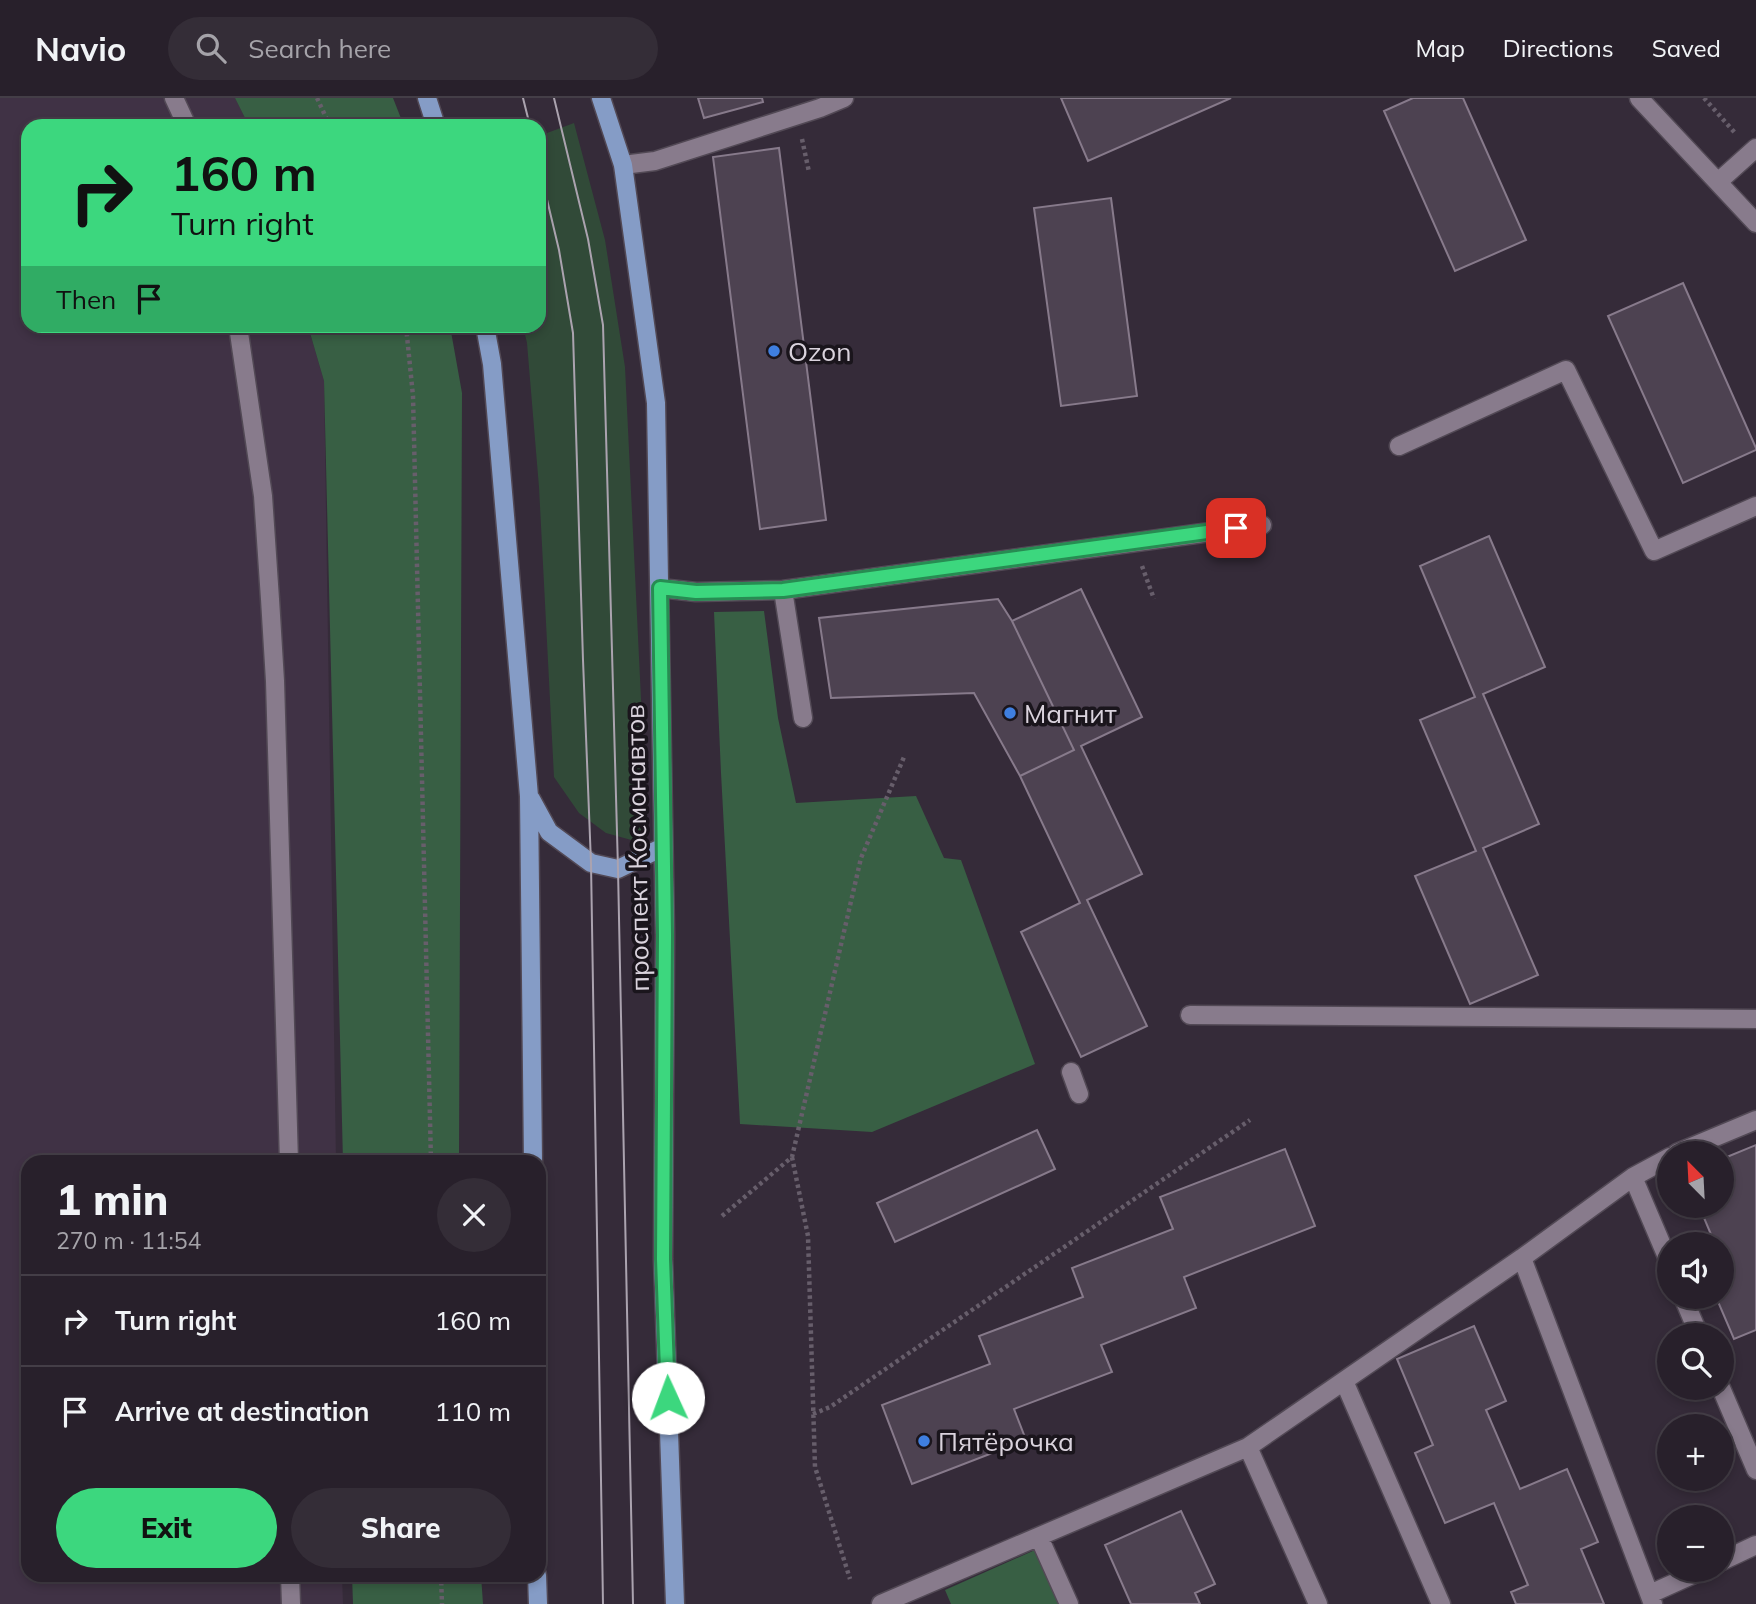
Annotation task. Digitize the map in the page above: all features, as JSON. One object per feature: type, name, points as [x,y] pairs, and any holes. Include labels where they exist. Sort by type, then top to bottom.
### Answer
[{"type":"main road","points":[[427,98],[434,119]]},
{"type":"main road","name":"проспект Космонавтов","points":[[601,98],[623,165],[656,403],[665,935],[663,1259],[675,1604]]},
{"type":"main road","points":[[486,333],[492,364],[529,796],[533,1155]]},
{"type":"main road","points":[[529,796],[549,832],[591,863],[618,870],[663,847]]},
{"type":"main road","points":[[537,1582],[538,1604]]},
{"type":"lane","points":[[174,98],[184,119]]},
{"type":"lane","points":[[623,165],[655,161],[844,98]]},
{"type":"lane","points":[[1639,98],[1756,223]]},
{"type":"lane","points":[[1718,182],[1754,149]]},
{"type":"lane","points":[[239,333],[263,496],[275,681],[289,1155]]},
{"type":"lane","points":[[1399,446],[1566,370],[1654,551],[1756,506]]},
{"type":"lane","points":[[660,588],[696,592],[783,590],[1262,525]]},
{"type":"lane","points":[[783,590],[803,718]]},
{"type":"lane","points":[[1190,1015],[1756,1018]]},
{"type":"lane","points":[[1071,1072],[1079,1094]]},
{"type":"lane","points":[[1706,1141],[1756,1120]]},
{"type":"lane","points":[[881,1604],[1248,1447],[1522,1258],[1633,1177],[1657,1164]]},
{"type":"lane","points":[[1633,1177],[1657,1233]]},
{"type":"lane","points":[[1522,1258],[1651,1599],[1681,1582]]},
{"type":"lane","points":[[1344,1381],[1441,1604]]},
{"type":"lane","points":[[1726,1400],[1756,1470]]},
{"type":"lane","points":[[1248,1447],[1318,1604]]},
{"type":"lane","points":[[1039,1536],[1069,1604]]},
{"type":"lane","points":[[1734,1555],[1756,1545]]},
{"type":"lane","points":[[290,1582],[291,1604]]},
{"type":"path","points":[[317,98],[327,119]]},
{"type":"path","points":[[1704,98],[1754,149]]},
{"type":"path","points":[[407,333],[412,396],[431,1155]]},
{"type":"path","points":[[1133,542],[1154,599]]},
{"type":"path","points":[[850,1579],[815,1467],[808,1236],[792,1157],[861,858],[904,757]]},
{"type":"path","points":[[813,1414],[830,1406],[1250,1120]]},
{"type":"path","points":[[722,1216],[792,1157]]},
{"type":"path","points":[[441,1582],[442,1604]]},
{"type":"shaded area","points":[[0,98],[235,98],[246,119],[21,119],[21,333],[310,333],[324,381],[336,1155],[21,1155],[21,1582],[342,1582],[343,1604],[0,1604]]},
{"type":"green space","points":[[235,98],[393,98],[401,119],[246,119]]},
{"type":"green space","points":[[574,123],[605,240],[625,367],[647,823],[635,841],[606,833],[579,813],[554,777],[539,487],[525,333],[546,333],[546,133]]},
{"type":"green space","points":[[310,333],[451,333],[462,393],[459,1155],[343,1155],[324,381]]},
{"type":"green space","points":[[764,611],[778,718],[796,803],[916,796],[944,858],[961,860],[1035,1064],[872,1132],[740,1124],[714,612]]},
{"type":"green space","points":[[1035,1550],[1060,1604],[951,1604],[945,1590]]},
{"type":"green space","points":[[352,1582],[481,1582],[483,1604],[353,1604]]},
{"type":"building","points":[[698,98],[762,98],[763,102],[704,118]]},
{"type":"building","points":[[1061,98],[1231,98],[1088,161]]},
{"type":"building","points":[[1413,98],[1463,98],[1526,240],[1455,271],[1384,111]]},
{"type":"building","points":[[779,148],[826,520],[760,529],[713,157]]},
{"type":"building","points":[[1111,198],[1137,396],[1061,406],[1034,208]]},
{"type":"building","points":[[1683,283],[1756,450],[1683,483],[1608,316]]},
{"type":"building","points":[[1489,536],[1545,667],[1483,694],[1539,824],[1483,848],[1538,975],[1470,1004],[1415,876],[1476,851],[1420,720],[1475,697],[1420,566]]},
{"type":"building","points":[[1081,589],[1142,717],[1081,746],[1142,874],[1087,900],[1147,1026],[1081,1057],[1021,932],[1080,903],[1020,776],[1074,750],[1012,621]]},
{"type":"building","points":[[998,599],[1012,621],[1074,750],[1020,776],[974,693],[831,698],[819,618]]},
{"type":"building","points":[[1037,1130],[1055,1169],[895,1242],[877,1203]]},
{"type":"building","points":[[1756,1145],[1756,1330],[1734,1339],[1734,1323],[1727,1323],[1721,1309],[1734,1309],[1734,1232],[1710,1232],[1704,1218],[1734,1218],[1734,1154]]},
{"type":"building","points":[[1285,1149],[1315,1226],[1184,1277],[1196,1308],[1101,1345],[1112,1372],[1014,1409],[1026,1440],[912,1484],[882,1405],[990,1364],[979,1336],[1083,1297],[1072,1268],[1173,1229],[1160,1197]]},
{"type":"building","points":[[1474,1326],[1506,1401],[1486,1410],[1520,1489],[1567,1469],[1598,1542],[1581,1549],[1604,1604],[1516,1604],[1511,1592],[1528,1585],[1494,1503],[1445,1523],[1415,1453],[1433,1445],[1397,1359]]},
{"type":"building","points":[[1181,1511],[1215,1584],[1195,1593],[1200,1604],[1131,1604],[1105,1545]]},
{"type":"tram line","points":[[523,98],[528,119]]},
{"type":"tram line","points":[[554,98],[588,239],[603,325],[618,869],[633,1604]]},
{"type":"tram line","points":[[546,195],[559,250],[573,333],[591,863],[603,1604]]},
{"type":"place","name":"Ozon","points":[[774,351]]},
{"type":"place","name":"Магнит","points":[[1010,713]]},
{"type":"place","name":"Пятёрочка","points":[[924,1441]]},
{"type":"route","points":[[668,1398],[663,1259],[665,935],[660,588],[696,592],[783,590],[1236,528]]}]
